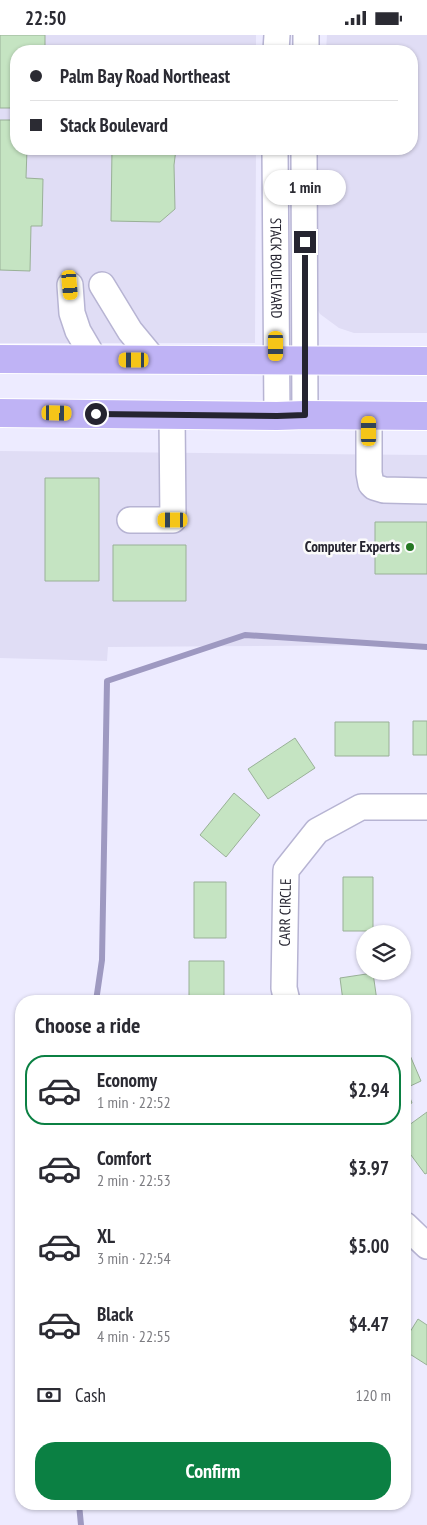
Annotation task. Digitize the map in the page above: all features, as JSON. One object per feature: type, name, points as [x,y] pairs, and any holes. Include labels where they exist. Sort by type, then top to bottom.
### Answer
[{"type":"main road","points":[[0,359],[427,361]]},
{"type":"main road","points":[[0,413],[427,416]]},
{"type":"street","name":"STACK BOULEVARD","points":[[275,155],[277,416]]},
{"type":"street","name":"STACK BOULEVARD","points":[[304,155],[305,415]]},
{"type":"street","points":[[70,285],[72,313],[78,331],[95,360]]},
{"type":"street","points":[[102,285],[130,331],[154,360]]},
{"type":"street","points":[[130,520],[173,520],[172,415]]},
{"type":"street","points":[[369,415],[369,473],[371,484],[384,490],[427,491]]},
{"type":"street","name":"CARR CIRCLE","points":[[286,995],[284,988],[286,870],[317,831],[361,807],[427,807]]},
{"type":"shaded area","points":[[0,35],[256,35],[256,45],[10,45],[10,155],[256,155],[255,343],[0,343]]},
{"type":"shaded area","points":[[327,35],[427,35],[427,333],[354,333],[339,328],[320,314],[309,294],[312,155],[418,155],[418,45],[326,45]]},
{"type":"shaded area","points":[[0,451],[427,455],[427,645],[108,647],[107,661],[0,658]]},
{"type":"building","points":[[0,35],[45,35],[45,45],[10,45],[10,108],[0,108]]},
{"type":"building","points":[[0,120],[10,120],[10,155],[27,155],[26,178],[43,179],[42,226],[31,226],[30,271],[0,270]]},
{"type":"building","points":[[112,155],[175,155],[175,209],[160,222],[111,221]]},
{"type":"building","points":[[45,478],[99,478],[99,581],[45,581]]},
{"type":"building","points":[[375,522],[427,522],[427,574],[375,574]]},
{"type":"building","points":[[113,545],[186,545],[186,601],[113,601]]},
{"type":"building","points":[[413,721],[427,721],[427,755],[413,755]]},
{"type":"building","points":[[335,722],[389,722],[389,756],[335,756]]},
{"type":"building","points":[[295,738],[315,768],[268,799],[248,769]]},
{"type":"building","points":[[234,793],[260,815],[226,857],[200,835]]},
{"type":"building","points":[[343,877],[373,877],[373,925],[356,925],[356,931],[343,931]]},
{"type":"building","points":[[194,882],[226,882],[226,938],[194,938]]},
{"type":"building","points":[[189,961],[224,961],[224,995],[189,995]]},
{"type":"building","points":[[356,976],[356,980],[374,980],[376,995],[342,995],[340,978]]},
{"type":"building","points":[[411,1058],[421,1081],[411,1086]]},
{"type":"building","points":[[427,1112],[427,1173],[425,1174],[411,1155],[411,1124]]},
{"type":"building","points":[[418,1319],[427,1325],[427,1365],[411,1355],[411,1330]]},
{"type":"waterway","points":[[97,995],[102,960],[107,681],[245,635],[427,647]]},
{"type":"waterway","points":[[80,1510],[81,1525]]},
{"type":"place","name":"Computer Experts","points":[[410,547]]},
{"type":"route","points":[[96,414],[305,415],[305,242]]}]
